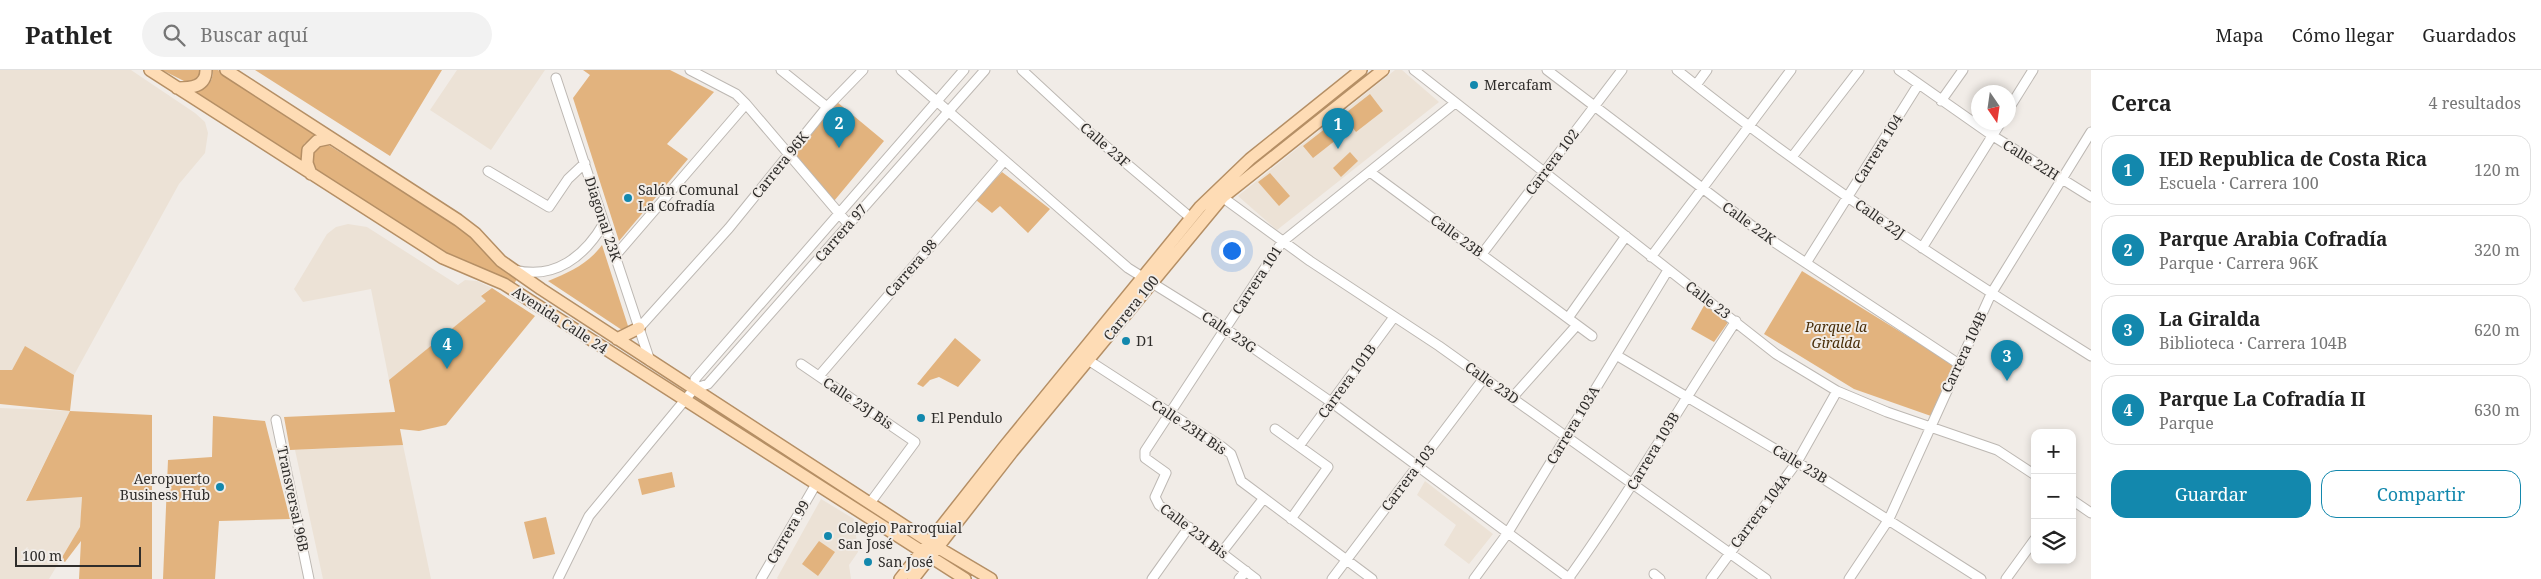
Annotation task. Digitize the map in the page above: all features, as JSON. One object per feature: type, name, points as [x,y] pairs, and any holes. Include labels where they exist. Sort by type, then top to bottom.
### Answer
[{"type":"main road","name":"Avenida Calle 24","points":[[150,70],[443,258],[504,284],[965,579]]},
{"type":"main road","points":[[178,88],[194,87],[200,84],[204,81],[206,70]]},
{"type":"main road","name":"Avenida Calle 24","points":[[226,70],[463,224],[511,269],[933,544],[991,579]]},
{"type":"main road","name":"Carrera 100","points":[[933,544],[1088,360],[1148,280],[1191,218],[1322,100],[1361,70]]},
{"type":"main road","name":"Carrera 100","points":[[913,579],[933,544],[1219,194],[1383,70]]},
{"type":"main road","points":[[311,174],[307,163],[308,150],[316,141],[331,138]]},
{"type":"main road","points":[[617,338],[639,328]]},
{"type":"main road","name":"Carrera 100","points":[[900,579],[925,555]]},
{"type":"street","points":[[690,70],[736,94],[848,225]]},
{"type":"street","points":[[782,70],[827,107]]},
{"type":"street","name":"Carrera 96K","points":[[639,328],[729,228],[827,107],[863,70]]},
{"type":"street","name":"Calle 23G","points":[[901,70],[1120,261],[1226,329],[1331,402],[1569,579]]},
{"type":"street","name":"Carrera 97","points":[[558,579],[590,516],[694,389],[697,377],[964,70]]},
{"type":"street","name":"Carrera 97","points":[[694,389],[708,384],[985,70]]},
{"type":"street","name":"Calle 23F","points":[[1022,70],[1090,132],[1191,218]]},
{"type":"street","name":"Calle 23","points":[[1414,70],[1776,354],[1837,390],[1997,450],[2032,474]]},
{"type":"street","name":"Calle 22K","points":[[1548,70],[1701,189],[1806,263],[1959,364]]},
{"type":"street","name":"Carrera 102","points":[[1482,254],[1622,70]]},
{"type":"street","name":"Calle 22J","points":[[1677,70],[1749,126],[1848,197],[1991,294],[2091,356]]},
{"type":"street","points":[[1696,85],[1707,70]]},
{"type":"street","points":[[1651,257],[1791,70]]},
{"type":"street","points":[[1792,157],[1859,70]]},
{"type":"street","name":"Calle 22H","points":[[1899,70],[1993,136],[2091,197]]},
{"type":"street","points":[[1941,101],[1963,70]]},
{"type":"street","points":[[2016,97],[2033,70]]},
{"type":"street","name":"Diagonal 23K","points":[[556,78],[650,361]]},
{"type":"street","name":"Carrera 104","points":[[1806,263],[1918,85]]},
{"type":"street","name":"Carrera 101","points":[[1156,502],[1155,497],[1166,473],[1144,455],[1282,242],[1456,103]]},
{"type":"street","points":[[615,256],[746,104]]},
{"type":"street","points":[[1922,248],[1996,130]]},
{"type":"street","name":"Carrera 104B","points":[[1849,579],[1889,519],[1991,294],[2091,132]]},
{"type":"street","name":"Carrera 98","points":[[819,376],[1004,160]]},
{"type":"street","points":[[488,171],[549,207],[568,179],[584,163]]},
{"type":"street","name":"Calle 23B","points":[[1370,172],[1592,336]]},
{"type":"street","name":"Calle 23D","points":[[1219,194],[1282,242],[1484,378],[1766,579]]},
{"type":"street","points":[[511,269],[534,272],[561,267],[584,251],[604,223]]},
{"type":"street","points":[[1568,318],[1626,236]]},
{"type":"street","name":"Carrera 103A","points":[[1474,579],[1507,534],[1668,270]]},
{"type":"street","name":"Carrera 101B","points":[[1299,446],[1394,317]]},
{"type":"street","name":"Carrera 103B","points":[[1569,579],[1633,485],[1686,396],[1736,321]]},
{"type":"street","points":[[1512,398],[1577,325]]},
{"type":"street","name":"Calle 23B","points":[[1616,355],[1797,462],[1981,579]]},
{"type":"street","name":"Calle 23H Bis","points":[[1088,360],[1231,454],[1241,481],[1372,579]]},
{"type":"street","name":"Calle 23J Bis","points":[[801,364],[915,442],[870,503]]},
{"type":"street","name":"Carrera 103","points":[[1332,579],[1484,378]]},
{"type":"street","name":"Carrera 104A","points":[[1711,579],[1797,462],[1837,390]]},
{"type":"street","name":"Transversal 96B","points":[[276,420],[309,579]]},
{"type":"street","points":[[1275,429],[1327,465],[1291,519]]},
{"type":"street","name":"Carrera 99","points":[[761,579],[816,484]]},
{"type":"street","points":[[1222,552],[1264,498]]},
{"type":"street","name":"Calle 23I Bis","points":[[1156,502],[1256,579]]},
{"type":"street","points":[[2076,503],[2091,513]]},
{"type":"street","points":[[1152,579],[1189,527]]},
{"type":"street","points":[[2006,579],[2031,545]]},
{"type":"street","points":[[1239,579],[1246,571]]},
{"type":"shaded area","points":[[0,70],[131,70],[195,113],[205,122],[208,133],[205,153],[179,184],[74,375],[25,347],[12,370],[0,370]]},
{"type":"shaded area","points":[[457,70],[545,70],[491,150],[430,110]]},
{"type":"shaded area","points":[[1395,70],[1402,70],[1439,102],[1277,230],[1238,196]]},
{"type":"shaded area","points":[[348,224],[367,227],[458,285],[465,280],[477,281],[492,288],[481,295],[487,301],[389,380],[371,289],[303,302],[294,289],[327,234],[336,227]]},
{"type":"shaded area","points":[[0,408],[70,411],[26,500],[82,497],[80,527],[49,579],[0,579]]},
{"type":"shaded area","points":[[403,445],[431,579],[323,579],[295,450]]},
{"type":"shaded area","points":[[1425,481],[1493,534],[1469,564],[1444,545],[1456,525],[1417,495]]},
{"type":"shaded area","name":"Colegio Parroquial San José","points":[[821,499],[854,519],[858,552],[849,565],[851,579],[778,579],[777,578]]},
{"type":"green space","points":[[162,70],[202,70],[199,79],[188,83]]},
{"type":"green space","points":[[213,70],[218,70],[317,135],[304,144],[301,162],[193,92],[208,85],[212,79]]},
{"type":"green space","points":[[255,70],[442,70],[390,156]]},
{"type":"green space","points":[[583,70],[670,70],[714,92],[667,144],[688,159],[619,241],[573,98],[590,75]]},
{"type":"green space","points":[[1370,94],[1383,111],[1356,132],[1343,115]]},
{"type":"green space","points":[[837,102],[884,141],[834,201],[794,155]]},
{"type":"green space","points":[[1326,128],[1336,140],[1313,158],[1303,146]]},
{"type":"green space","points":[[327,144],[461,228],[517,279],[514,284],[492,273],[448,256],[317,173],[313,168],[312,151],[315,147]]},
{"type":"green space","points":[[1350,152],[1358,161],[1341,177],[1333,168]]},
{"type":"green space","points":[[1002,172],[1050,209],[1028,233],[1000,206],[992,213],[976,200]]},
{"type":"green space","points":[[1270,173],[1290,196],[1279,206],[1258,182]]},
{"type":"green space","points":[[602,245],[628,326],[622,330],[548,281],[578,267],[597,252]]},
{"type":"green space","name":"Parque la Giralda","points":[[1802,271],[1954,365],[1931,416],[1854,389],[1764,334]]},
{"type":"green space","points":[[492,288],[535,316],[446,425],[419,431],[400,429],[403,445],[290,450],[284,417],[395,412],[389,380],[486,301],[481,296]]},
{"type":"green space","points":[[1706,302],[1729,321],[1714,342],[1691,329]]},
{"type":"green space","points":[[955,338],[981,360],[958,387],[939,377],[930,380],[923,387],[917,384]]},
{"type":"green space","points":[[25,346],[74,375],[70,411],[0,404],[0,370],[12,370]]},
{"type":"green space","points":[[70,411],[152,415],[152,579],[79,579],[81,541],[65,562],[61,559],[80,527],[82,497],[26,501]]},
{"type":"green space","points":[[213,416],[265,421],[290,519],[219,521],[215,579],[163,579],[168,460],[212,457]]},
{"type":"green space","points":[[672,472],[675,487],[642,495],[638,479]]},
{"type":"green space","points":[[546,517],[555,554],[533,559],[524,522]]},
{"type":"green space","points":[[819,541],[835,552],[818,576],[802,564]]},
{"type":"place","name":"Mercafam","points":[[1474,85]]},
{"type":"place","name":"Parque Arabia Cofradía","points":[[839,148]]},
{"type":"place","name":"IED Republica de Costa Rica","points":[[1338,149]]},
{"type":"place","name":"Salón Comunal La Cofradía","points":[[628,198]]},
{"type":"place","name":"D1","points":[[1126,341]]},
{"type":"place","name":"Parque La Cofradía II","points":[[447,369]]},
{"type":"place","name":"La Giralda","points":[[2007,381]]},
{"type":"place","name":"El Pendulo","points":[[921,418]]},
{"type":"place","name":"Aeropuerto Business Hub","points":[[220,487]]},
{"type":"place","name":"Colegio Parroquial San José","points":[[828,536]]},
{"type":"place","name":"San José","points":[[868,562]]}]
